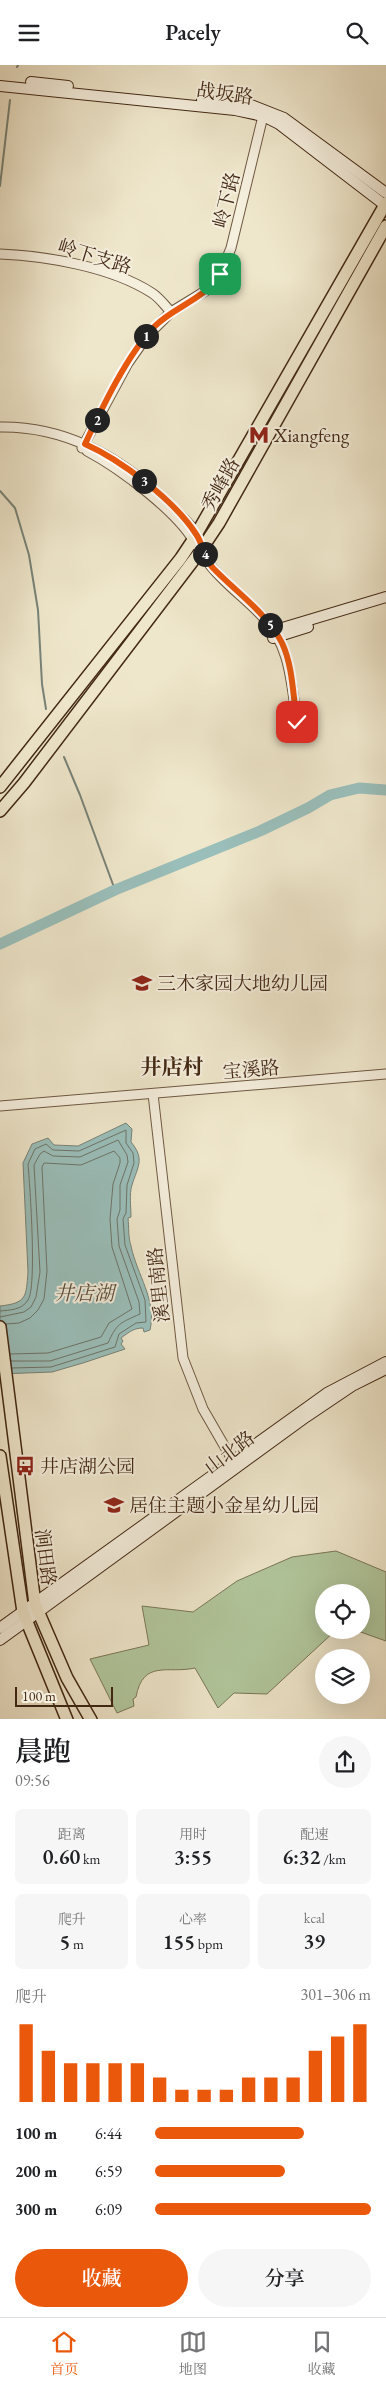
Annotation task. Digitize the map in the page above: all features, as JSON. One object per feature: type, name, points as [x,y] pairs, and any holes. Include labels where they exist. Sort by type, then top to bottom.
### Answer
[{"type":"main road","name":"战坂路","points":[[0,79],[237,103],[263,108],[291,121],[386,193]]},
{"type":"main road","name":"战坂路","points":[[0,86],[235,110],[263,116],[279,124],[386,205]]},
{"type":"main road","points":[[0,787],[198,544],[386,205]]},
{"type":"main road","name":"秀峰路","points":[[2,804],[198,544],[220,523],[386,226]]},
{"type":"main road","points":[[274,635],[386,597]]},
{"type":"main road","points":[[274,635],[386,604]]},
{"type":"main road","name":"涧田路","points":[[0,1327],[36,1609],[67,1678],[91,1719]]},
{"type":"main road","name":"山北路","points":[[36,1609],[327,1393],[386,1361]]},
{"type":"main road","name":"山北路","points":[[0,1640],[25,1617],[306,1417],[352,1386],[386,1369]]},
{"type":"main road","name":"涧田路","points":[[0,1456],[25,1617],[67,1719]]},
{"type":"main road","name":"山北路","points":[[0,1628],[25,1617]]},
{"type":"street","name":"岭下路","points":[[83,446],[137,349],[151,330],[171,312],[210,287],[224,266],[231,248],[263,116]]},
{"type":"street","name":"岭下支路","points":[[0,254],[48,258],[101,271],[152,293],[171,312]]},
{"type":"street","points":[[0,427],[36,429],[83,446],[115,460],[147,483],[198,544],[208,571],[274,635],[287,657],[297,722],[293,722],[283,658],[274,635]]},
{"type":"street","points":[[0,433],[39,435],[83,446]]},
{"type":"street","name":"宝溪路","points":[[0,1106],[386,1074]]},
{"type":"street","name":"溪里南路","points":[[154,1094],[184,1364],[204,1409],[233,1461]]},
{"type":"green space","points":[[336,1551],[386,1572],[386,1641],[370,1635],[370,1584],[315,1584],[315,1639],[326,1639],[267,1694],[234,1693],[218,1708],[195,1668],[158,1671],[144,1677],[139,1685],[136,1697],[133,1699],[134,1706],[117,1713],[90,1659],[149,1645],[142,1606],[193,1612],[237,1581],[292,1557]]},
{"type":"water","name":"井店湖","points":[[126,1123],[132,1129],[131,1142],[139,1158],[131,1192],[131,1217],[128,1218],[129,1236],[134,1257],[149,1298],[151,1308],[150,1330],[144,1332],[143,1328],[132,1331],[121,1338],[123,1341],[121,1344],[125,1349],[83,1363],[52,1372],[0,1374],[0,1306],[20,1301],[27,1287],[23,1163],[32,1144],[48,1138],[54,1145],[78,1146]]},
{"type":"waterway","points":[[0,186],[10,100]]},
{"type":"waterway","points":[[0,491],[15,508],[29,555],[38,610],[42,684],[46,709]]},
{"type":"waterway","points":[[64,757],[115,890]]},
{"type":"waterway","points":[[0,944],[115,890],[260,831],[330,795],[359,788],[386,790]]},
{"type":"place","name":"Xiangfeng","points":[[259,435]]},
{"type":"place","name":"三木家园大地幼儿园","points":[[142,983]]},
{"type":"place","name":"井店湖公园","points":[[25,1466]]},
{"type":"place","name":"居住主题小金星幼儿园","points":[[114,1505]]},
{"type":"district","name":"井店村","points":[[172,1067]]},
{"type":"route","points":[[220,274],[207,290],[171,312],[146,336],[128,363],[85,444],[115,460],[147,483],[186,521],[197,534],[205,556],[212,567],[262,616],[279,637],[287,657],[297,722]]}]
